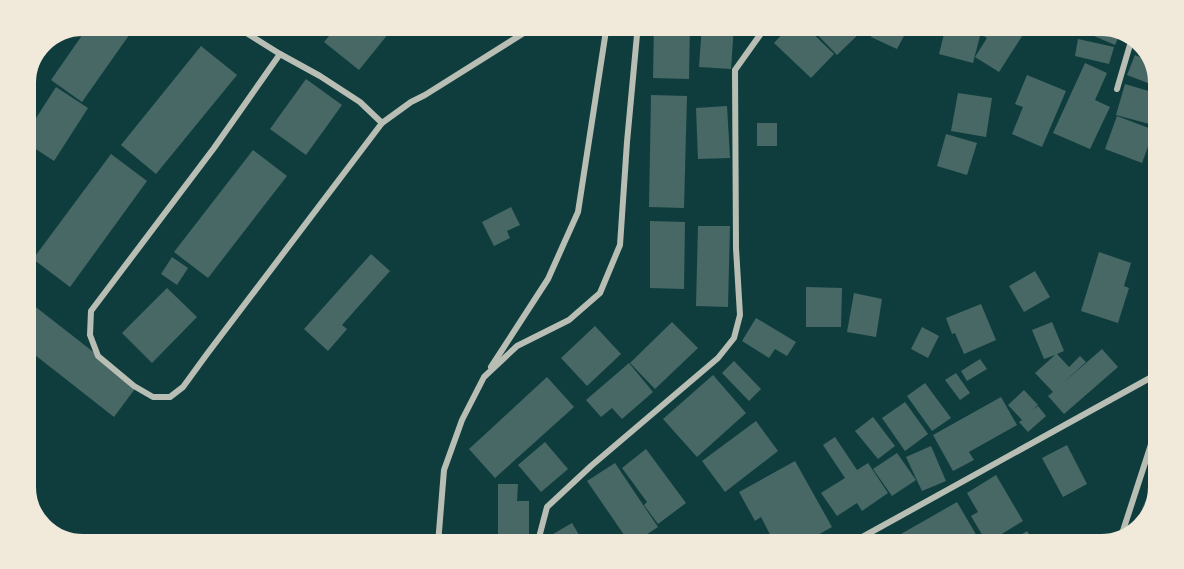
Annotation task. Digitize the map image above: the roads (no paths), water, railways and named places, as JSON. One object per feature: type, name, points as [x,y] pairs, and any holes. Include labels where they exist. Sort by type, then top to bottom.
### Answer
[{"type":"street","points":[[245,32],[360,102],[382,123]]},
{"type":"street","points":[[280,54],[214,148],[91,310],[90,335],[98,356],[134,386],[153,397],[170,397],[183,387],[382,123],[411,102],[425,96],[525,32]]},
{"type":"street","points":[[438,538],[444,470],[462,420],[484,378],[548,279],[578,212],[606,32]]},
{"type":"street","points":[[484,378],[517,346],[569,320],[600,293],[620,245],[637,32]]},
{"type":"street","points":[[539,538],[547,507],[591,466],[718,358],[735,338],[740,315],[736,248],[735,70],[761,32]]},
{"type":"street","points":[[1117,88],[1131,41]]},
{"type":"street","points":[[860,538],[1152,377]]},
{"type":"street","points":[[1122,533],[1152,441]]}]
